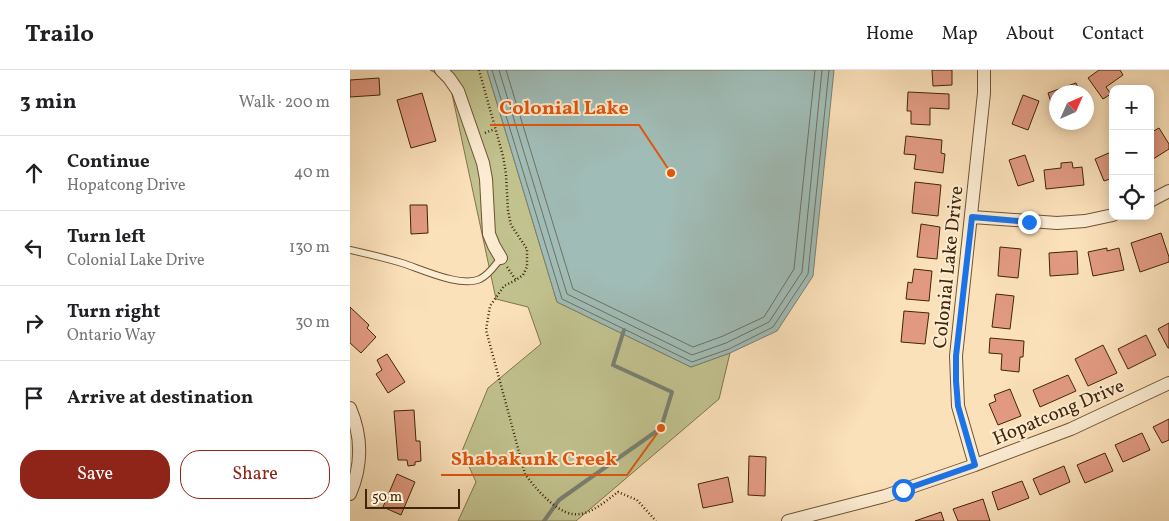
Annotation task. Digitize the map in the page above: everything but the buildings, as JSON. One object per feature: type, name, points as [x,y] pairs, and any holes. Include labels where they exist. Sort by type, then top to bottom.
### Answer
[{"type":"street","points":[[441,70],[458,91],[483,162],[486,179],[489,234],[501,258]]},
{"type":"street","name":"Colonial Lake Drive","points":[[975,465],[958,406],[956,356],[972,217],[984,93],[984,70]]},
{"type":"street","points":[[1154,199],[1169,191]]},
{"type":"street","points":[[972,217],[1057,223],[1085,221],[1109,216]]},
{"type":"street","name":"Hopatcong Drive","points":[[788,521],[885,496],[975,465],[1071,429],[1169,383]]},
{"type":"street","points":[[350,408],[358,434],[360,450],[358,468],[350,494]]},
{"type":"lane","points":[[350,250],[456,280],[472,281],[480,279],[487,274],[501,258]]},
{"type":"path","points":[[480,70],[503,156],[511,224],[527,249],[528,258],[523,274],[504,286],[490,306],[486,330],[525,474],[532,484],[562,512],[580,515],[595,508],[618,492],[637,500],[656,521]]},
{"type":"green space","points":[[430,70],[487,70],[557,302],[691,367],[730,353],[719,399],[576,521],[458,521],[476,482],[462,451],[488,388],[541,344],[528,307],[496,299],[449,80]]},
{"type":"water","points":[[487,70],[834,70],[813,276],[777,331],[730,353],[691,367],[557,302]]},
{"type":"waterway","points":[[544,521],[559,500],[661,428],[672,392],[613,365],[624,330]]},
{"type":"place","name":"Colonial Lake","points":[[671,173]]},
{"type":"place","name":"Shabakunk Creek","points":[[661,428]]},
{"type":"route","points":[[903,490],[975,465],[958,406],[956,381],[956,356],[972,217],[1029,222]]}]
